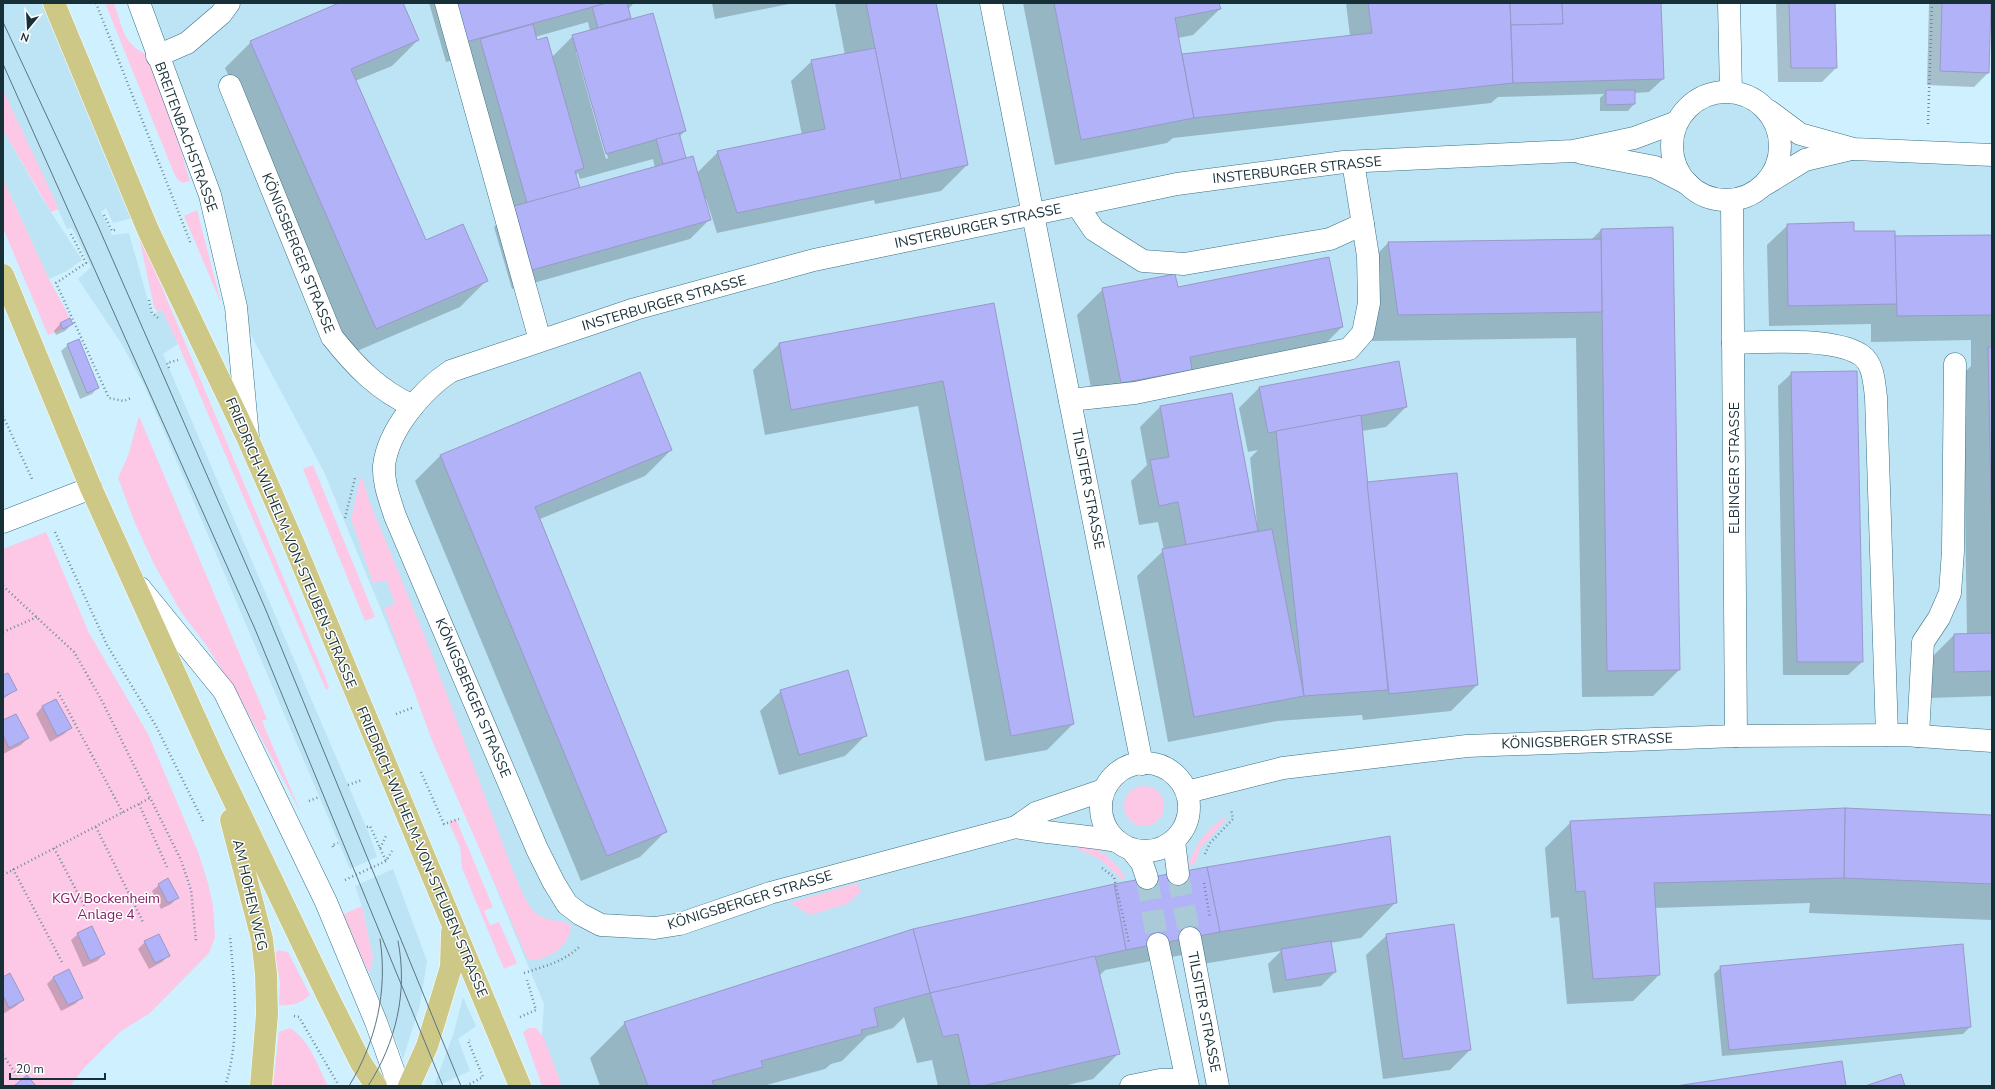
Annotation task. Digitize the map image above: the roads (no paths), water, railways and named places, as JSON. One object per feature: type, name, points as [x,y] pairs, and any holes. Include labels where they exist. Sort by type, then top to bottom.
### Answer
[{"type":"main road","name":"FRIEDRICH-WILHELM-VON-STEUBEN-STRASSE","points":[[54,3],[148,230],[248,439],[296,549],[520,1086]]},
{"type":"main road","points":[[3,275],[91,488],[212,756],[330,1002],[361,1063],[376,1086]]},
{"type":"main road","name":"AM HOHEN WEG","points":[[212,756],[237,840],[262,939],[266,974],[267,1014],[261,1086]]},
{"type":"main road","points":[[409,1086],[427,1046],[451,967],[452,922]]},
{"type":"street","name":"BREITENBACHSTRASSE","points":[[139,3],[157,56],[210,195],[236,308],[248,439]]},
{"type":"street","points":[[157,56],[187,42],[220,14],[229,3]]},
{"type":"street","points":[[446,3],[540,340]]},
{"type":"street","name":"TILSITER STRASSE","points":[[991,3],[1142,764]]},
{"type":"street","points":[[1728,3],[1731,92]]},
{"type":"street","name":"KÖNIGSBERGER STRASSE","points":[[230,86],[332,337],[349,359],[370,380],[392,397],[413,406],[390,445],[384,466],[386,489],[395,516],[537,849],[554,883],[567,904],[580,914],[601,925],[655,928],[680,924],[770,893],[1016,827],[1036,813],[1104,790]]},
{"type":"street","name":"INSTERBURGER STRASSE","points":[[1688,184],[1675,163],[1672,144],[1677,122],[1688,107],[1700,99],[1718,93],[1731,92],[1749,97],[1800,134],[1854,149],[1992,155]]},
{"type":"street","name":"INSTERBURGER STRASSE","points":[[1765,108],[1776,124],[1780,142],[1775,169],[1765,184]]},
{"type":"street","name":"INSTERBURGER STRASSE","points":[[413,406],[436,381],[451,371],[635,308],[814,260],[1177,184],[1353,162],[1573,151],[1634,138],[1677,122]]},
{"type":"street","name":"INSTERBURGER STRASSE","points":[[1573,151],[1655,167],[1688,184],[1703,195],[1722,200],[1732,200],[1750,195],[1765,184],[1805,160],[1854,149]]},
{"type":"street","points":[[1070,400],[1135,393],[1349,349],[1363,333],[1369,302],[1368,256],[1353,162]]},
{"type":"street","name":"ELBINGER STRASSE","points":[[1732,200],[1736,736]]},
{"type":"street","points":[[1077,206],[1094,230],[1143,261],[1184,264],[1330,239],[1363,224]]},
{"type":"street","points":[[1733,343],[1792,342],[1836,346],[1862,355],[1873,370],[1876,397],[1887,735]]},
{"type":"street","points":[[1918,736],[1923,642],[1939,618],[1950,593],[1953,551],[1955,364]]},
{"type":"street","points":[[3,522],[91,488]]},
{"type":"street","points":[[133,580],[224,691],[326,902],[379,1030],[396,1078],[396,1086]]},
{"type":"street","name":"KÖNIGSBERGER STRASSE","points":[[1187,792],[1283,768],[1467,746],[1736,736],[1887,735],[1992,741]]},
{"type":"street","points":[[1124,845],[1146,852],[1161,849],[1174,841],[1182,832],[1188,818],[1190,803],[1187,792],[1182,783],[1171,772],[1157,765],[1142,764],[1128,767],[1116,775],[1104,790],[1101,810],[1105,825],[1124,845],[1142,863],[1147,878]]},
{"type":"street","name":"KÖNIGSBERGER STRASSE","points":[[1016,827],[1046,833],[1080,835],[1124,845]]},
{"type":"street","points":[[1174,841],[1178,874]]},
{"type":"street","name":"TILSITER STRASSE","points":[[1190,938],[1218,1086]]},
{"type":"street","points":[[1131,1086],[1160,1080],[1187,1083],[1158,944]]},
{"type":"tunnel","points":[[1178,874],[1190,938]]},
{"type":"tunnel","points":[[1147,878],[1158,944]]},
{"type":"tram line","points":[[3,22],[98,226],[265,608],[461,1086]]},
{"type":"tram line","points":[[3,64],[255,629],[443,1086]]},
{"type":"tram line","points":[[349,1086],[366,1052],[378,1016],[382,978],[380,939]]},
{"type":"tram line","points":[[368,1086],[378,1070],[386,1052],[397,1016],[401,979],[401,960],[398,941]]},
{"type":"park label","name":"KGV Bockenheim Anlage 4","points":[[106,906]]}]
